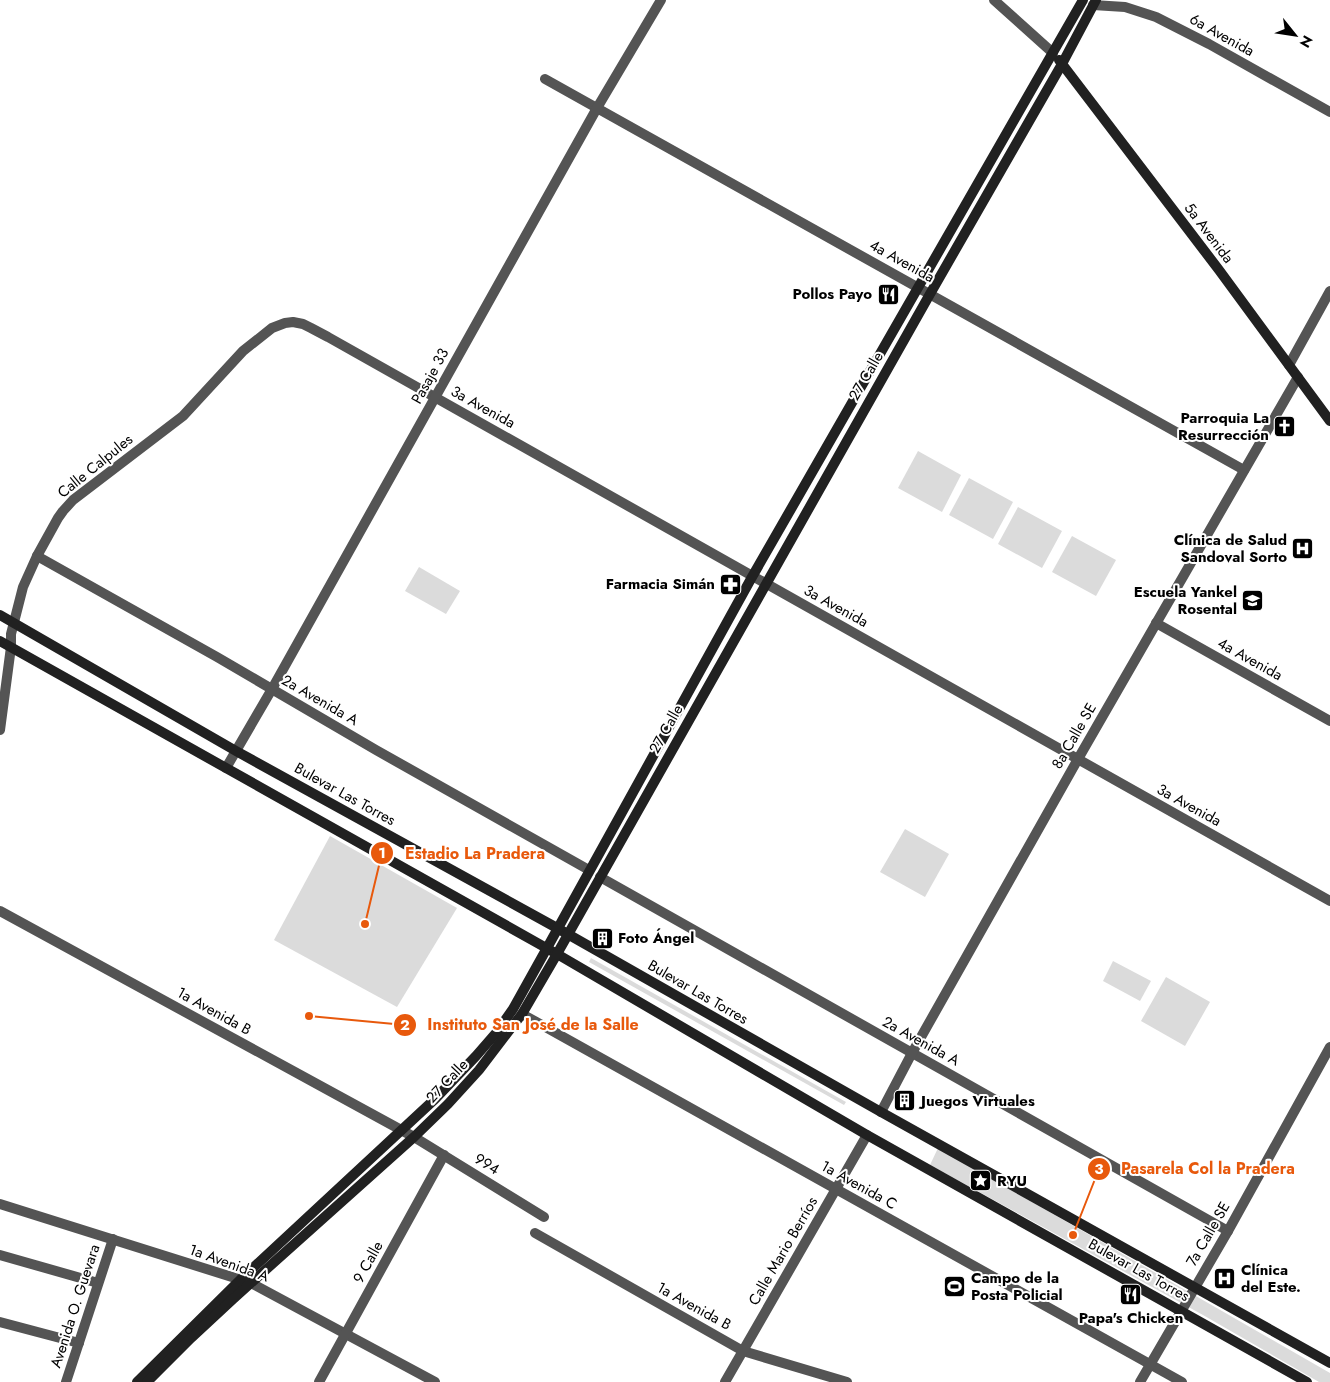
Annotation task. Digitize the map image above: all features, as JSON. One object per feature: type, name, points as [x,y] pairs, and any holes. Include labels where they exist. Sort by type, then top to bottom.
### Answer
[{"type":"street","name":"Pasaje 33","points":[[226,768],[597,108],[661,0]]},
{"type":"street","points":[[994,0],[1053,53]]},
{"type":"street","name":"27 Calle","points":[[137,1382],[240,1280],[435,1099],[496,1033],[547,948],[752,576],[1083,0]]},
{"type":"street","name":"27 Calle","points":[[147,1382],[191,1338],[414,1137],[448,1104],[479,1070],[522,1014],[1095,3]]},
{"type":"street","name":"6a Avenida","points":[[1095,3],[1125,7],[1156,17],[1209,44],[1330,112]]},
{"type":"street","name":"5a Avenida","points":[[1053,53],[1330,421]]},
{"type":"street","name":"4a Avenida","points":[[545,79],[1244,470]]},
{"type":"street","points":[[1289,365],[1330,291]]},
{"type":"street","name":"Calle Calpules","points":[[0,730],[11,634],[23,587],[37,556],[63,511],[82,492],[183,416],[243,351],[272,328],[293,322],[303,324],[328,337]]},
{"type":"street","name":"3a Avenida","points":[[328,337],[1330,901]]},
{"type":"street","name":"8a Calle SE","points":[[881,1112],[912,1053],[1078,759],[1298,377]]},
{"type":"street","name":"2a Avenida A","points":[[37,556],[589,870]]},
{"type":"street","name":"Bulevar Las Torres","points":[[0,615],[236,751],[557,928],[1330,1363]]},
{"type":"street","name":"4a Avenida","points":[[1156,623],[1330,721]]},
{"type":"street","points":[[0,641],[557,954]]},
{"type":"street","name":"2a Avenida A","points":[[600,877],[1228,1231]]},
{"type":"street","name":"1a Avenida B","points":[[0,911],[414,1137]]},
{"type":"street","name":"Bulevar Las Torres","points":[[557,954],[867,1135],[1307,1382]]},
{"type":"street","name":"1a Avenida C","points":[[522,1014],[1182,1382]]},
{"type":"street","name":"7a Calle SE","points":[[1140,1382],[1228,1231],[1330,1047]]},
{"type":"street","name":"Calle Mario Berríos","points":[[726,1382],[867,1135]]},
{"type":"street","name":"994","points":[[414,1137],[544,1217]]},
{"type":"street","name":"9 Calle","points":[[319,1382],[444,1155]]},
{"type":"street","name":"1a Avenida A","points":[[0,1204],[251,1283],[435,1382]]},
{"type":"street","name":"1a Avenida B","points":[[535,1233],[743,1351],[847,1382]]},
{"type":"street","name":"Avenida O. Guevara","points":[[66,1382],[113,1239]]},
{"type":"street","points":[[0,1255],[98,1283]]},
{"type":"street","points":[[0,1322],[79,1343]]},
{"type":"shaded area","points":[[918,451],[961,475],[942,512],[898,488]]},
{"type":"shaded area","points":[[969,478],[1013,502],[993,539],[949,515]]},
{"type":"shaded area","points":[[1018,507],[1062,531],[1042,568],[998,544]]},
{"type":"shaded area","points":[[1072,536],[1116,560],[1096,596],[1052,572]]},
{"type":"shaded area","points":[[419,567],[460,591],[446,614],[405,591]]},
{"type":"shaded area","points":[[905,829],[949,854],[925,897],[880,872]]},
{"type":"shaded area","points":[[330,836],[457,908],[397,1007],[274,940]]},
{"type":"shaded area","points":[[591,958],[846,1102],[844,1105],[589,962]]},
{"type":"shaded area","points":[[1113,961],[1151,981],[1140,1001],[1103,981]]},
{"type":"shaded area","points":[[1166,977],[1210,1002],[1185,1046],[1141,1021]]},
{"type":"shaded area","points":[[938,1148],[1330,1373],[1330,1382],[1319,1382],[1203,1315],[930,1165]]},
{"type":"place","name":"Pollos Payo","points":[[888,294]]},
{"type":"place","name":"Parroquia La Resurrección","points":[[1285,427]]},
{"type":"place","name":"Clínica de Salud Sandoval Sorto","points":[[1303,549]]},
{"type":"place","name":"Farmacia Simán","points":[[731,584]]},
{"type":"place","name":"Escuela Yankel Rosental","points":[[1253,601]]},
{"type":"place","name":"Estadio La Pradera","points":[[365,924]]},
{"type":"place","name":"Foto Ángel","points":[[602,938]]},
{"type":"place","name":"Instituto San José de la Salle","points":[[309,1016]]},
{"type":"place","name":"Juegos Virtuales","points":[[905,1101]]},
{"type":"place","name":"RYU","points":[[981,1181]]},
{"type":"place","name":"Pasarela Col la Pradera","points":[[1073,1235]]},
{"type":"place","name":"Clínica del Este.","points":[[1225,1279]]},
{"type":"place","name":"Campo de la Posta Policial","points":[[955,1287]]},
{"type":"place","name":"Papa's Chicken","points":[[1131,1295]]}]
